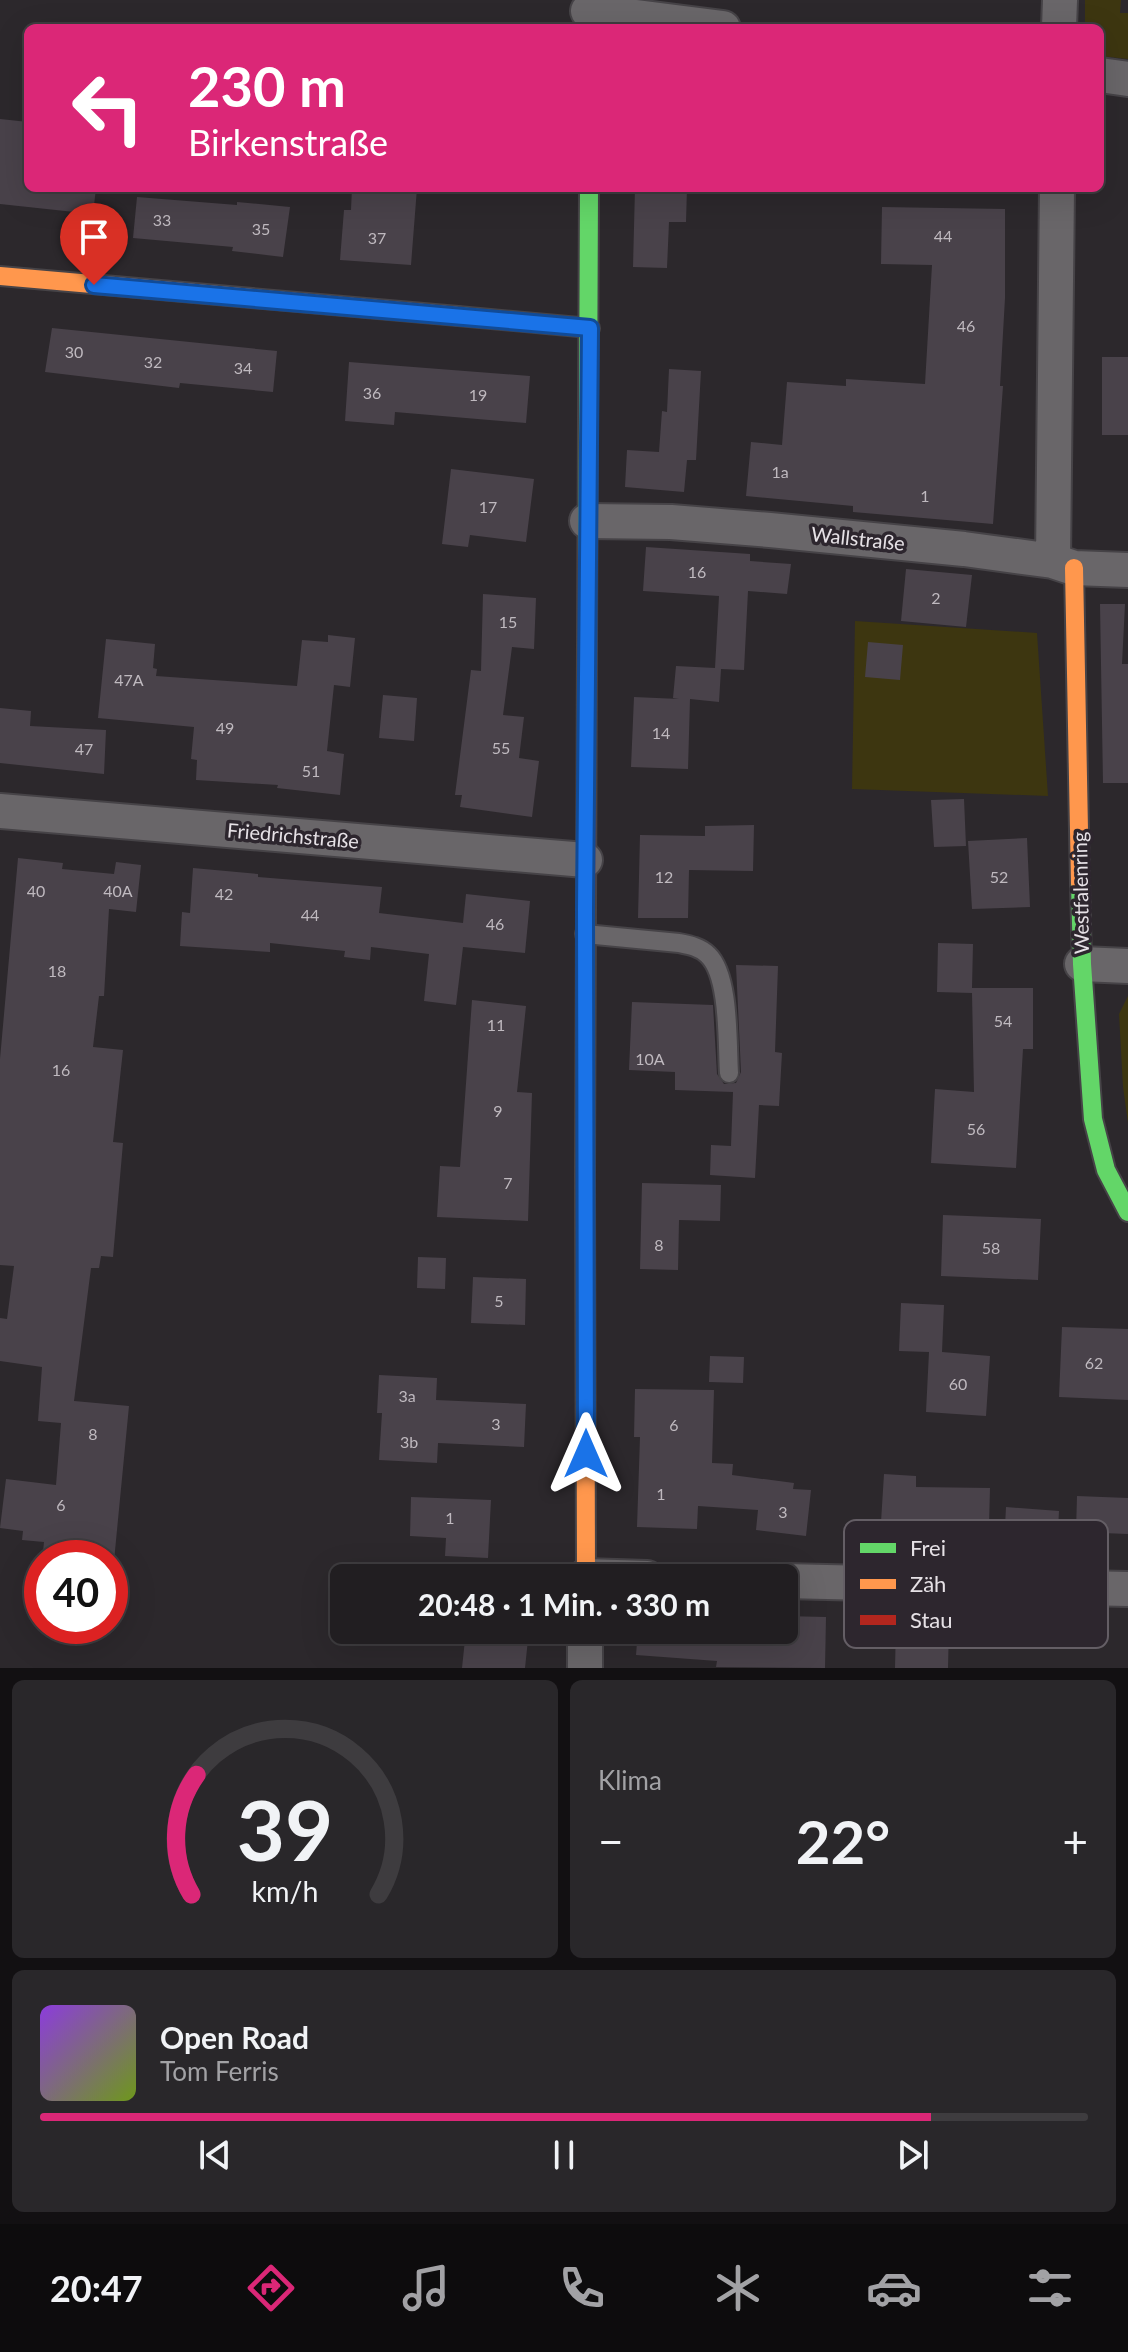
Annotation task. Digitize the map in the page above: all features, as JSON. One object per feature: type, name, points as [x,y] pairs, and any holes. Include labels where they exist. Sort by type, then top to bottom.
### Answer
[{"type":"street","points":[[1059,24],[1060,0]]},
{"type":"street","points":[[588,13],[687,24]]},
{"type":"street","points":[[1104,76],[1128,79]]},
{"type":"street","points":[[586,1564],[585,860],[589,192]]},
{"type":"street","name":"Westfalenring","points":[[1057,192],[1064,564],[1082,964],[1093,1119],[1098,1146],[1106,1170],[1128,1212]]},
{"type":"street","points":[[0,276],[590,328]]},
{"type":"street","name":"Wallstraße","points":[[587,521],[671,522],[770,530],[1128,570]]},
{"type":"street","name":"Friedrichstraße","points":[[0,811],[585,860]]},
{"type":"street","points":[[1082,964],[1128,966]]},
{"type":"street","points":[[798,1581],[844,1582]]},
{"type":"street","points":[[1108,1589],[1128,1589]]},
{"type":"street","points":[[585,1644],[585,1668]]},
{"type":"lane","points":[[585,934],[679,943],[694,946],[710,956],[718,971],[723,994],[729,1073]]},
{"type":"shaded area","points":[[1085,0],[1121,0],[1120,13],[1128,13],[1128,59],[1104,56],[1104,24],[1085,24]]},
{"type":"shaded area","points":[[855,621],[1037,633],[1048,796],[852,789]]},
{"type":"shaded area","points":[[1128,996],[1128,1123],[1119,1014]]},
{"type":"building","points":[[0,119],[24,122],[24,192],[96,192],[93,214],[0,204]]},
{"type":"building","points":[[352,192],[417,192],[411,265],[340,260],[344,210],[351,210]]},
{"type":"building","points":[[635,192],[687,192],[686,222],[669,222],[667,268],[633,267]]},
{"type":"building","points":[[137,197],[290,207],[283,257],[232,251],[233,247],[133,238]]},
{"type":"building","points":[[882,207],[1005,209],[1005,298],[1000,386],[1003,386],[993,524],[853,512],[853,506],[746,496],[751,442],[782,445],[787,382],[846,386],[846,379],[925,384],[932,265],[881,264]]},
{"type":"building","points":[[52,328],[277,351],[273,392],[180,383],[179,388],[45,372]]},
{"type":"building","points":[[1102,357],[1128,357],[1128,435],[1102,435]]},
{"type":"building","points":[[349,362],[530,376],[526,423],[395,412],[394,425],[345,421]]},
{"type":"building","points":[[669,369],[701,371],[696,460],[687,460],[684,492],[625,487],[627,450],[659,452],[662,411],[667,412]]},
{"type":"building","points":[[451,469],[534,479],[526,542],[470,535],[468,547],[442,544]]},
{"type":"building","points":[[646,547],[750,554],[750,561],[791,564],[787,594],[748,591],[744,670],[721,669],[719,702],[690,699],[688,769],[631,767],[634,697],[679,699],[673,698],[676,666],[715,668],[719,596],[643,591]]},
{"type":"building","points":[[906,569],[972,575],[966,627],[901,621]]},
{"type":"building","points":[[483,594],[536,598],[534,649],[512,647],[503,715],[524,717],[519,758],[539,761],[532,817],[460,807],[462,795],[455,795],[471,670],[481,671]]},
{"type":"building","points":[[1100,604],[1125,604],[1122,664],[1128,664],[1128,783],[1103,783]]},
{"type":"building","points":[[328,635],[355,638],[350,687],[334,685],[327,751],[344,754],[340,795],[277,788],[278,785],[196,780],[197,760],[191,759],[194,727],[98,718],[106,639],[155,644],[153,668],[157,669],[156,676],[297,686],[302,640],[328,642]]},
{"type":"building","points":[[868,642],[903,645],[900,680],[865,677]]},
{"type":"building","points":[[383,695],[417,698],[414,741],[379,738]]},
{"type":"building","points":[[0,708],[31,711],[30,726],[106,730],[104,774],[0,763]]},
{"type":"building","points":[[964,799],[966,846],[934,847],[931,800]]},
{"type":"building","points":[[754,825],[753,871],[689,870],[688,918],[638,918],[640,835],[705,836],[705,826]]},
{"type":"building","points":[[1027,838],[1030,907],[972,909],[968,841]]},
{"type":"building","points":[[18,858],[63,863],[62,869],[114,874],[116,862],[141,865],[136,912],[109,909],[104,996],[99,996],[93,1047],[123,1050],[113,1142],[123,1143],[113,1257],[101,1256],[99,1268],[91,1268],[74,1401],[129,1406],[116,1540],[22,1540],[23,1531],[0,1528],[6,1479],[56,1485],[61,1423],[38,1421],[42,1367],[0,1361],[0,1318],[7,1319],[14,1266],[0,1265],[0,1059]]},
{"type":"building","points":[[193,868],[258,874],[258,877],[382,887],[379,913],[463,923],[466,894],[530,901],[525,953],[463,947],[456,1005],[424,1001],[429,954],[371,947],[370,960],[344,957],[345,951],[270,943],[270,952],[180,946],[182,912],[190,913]]},
{"type":"building","points":[[938,943],[973,944],[972,988],[1033,988],[1033,1049],[1023,1049],[1016,1168],[931,1163],[935,1089],[974,1092],[972,993],[937,992]]},
{"type":"building","points":[[736,965],[778,966],[775,1052],[782,1053],[779,1106],[759,1105],[755,1178],[710,1175],[711,1145],[731,1146],[733,1092],[675,1090],[675,1072],[629,1070],[632,1002],[713,1005],[717,1074],[724,1084],[736,1083],[741,1072]]},
{"type":"building","points":[[472,1000],[526,1006],[517,1092],[532,1093],[528,1221],[437,1217],[440,1166],[460,1167]]},
{"type":"building","points":[[642,1183],[721,1185],[720,1221],[679,1220],[678,1270],[640,1269]]},
{"type":"building","points":[[943,1215],[1041,1219],[1038,1280],[941,1276]]},
{"type":"building","points":[[418,1257],[446,1258],[445,1289],[417,1288]]},
{"type":"building","points":[[473,1277],[526,1279],[525,1325],[471,1323]]},
{"type":"building","points":[[901,1303],[944,1305],[942,1352],[990,1356],[986,1416],[926,1412],[929,1352],[899,1351]]},
{"type":"building","points":[[1062,1327],[1128,1329],[1128,1400],[1059,1397]]},
{"type":"building","points":[[710,1356],[744,1357],[743,1383],[709,1382]]},
{"type":"building","points":[[379,1375],[437,1378],[436,1400],[526,1404],[524,1447],[438,1443],[437,1463],[379,1460],[382,1413],[377,1413]]},
{"type":"building","points":[[635,1389],[714,1390],[712,1463],[733,1464],[732,1475],[794,1483],[793,1489],[811,1490],[806,1536],[756,1530],[758,1510],[698,1506],[697,1529],[637,1527],[640,1437],[634,1437]]},
{"type":"building","points":[[884,1474],[916,1476],[916,1487],[990,1488],[989,1520],[881,1520]]},
{"type":"building","points":[[1077,1496],[1128,1498],[1128,1534],[1108,1533],[1108,1520],[1076,1520]]},
{"type":"building","points":[[411,1497],[491,1500],[488,1558],[445,1556],[446,1538],[410,1536]]},
{"type":"building","points":[[1006,1507],[1059,1511],[1059,1520],[1005,1520]]},
{"type":"building","points":[[798,1616],[826,1617],[825,1668],[716,1667],[717,1661],[636,1655],[637,1644],[798,1644]]},
{"type":"building","points":[[465,1644],[528,1644],[525,1668],[462,1668]]},
{"type":"building","points":[[895,1648],[948,1648],[948,1668],[895,1668]]},
{"type":"traffic: fast","points":[[587,645],[589,192]]},
{"type":"traffic: fast","points":[[458,316],[590,328]]},
{"type":"traffic: fast","points":[[1080,883],[1082,964],[1093,1119],[1106,1170],[1128,1212]]},
{"type":"traffic: slow","points":[[0,276],[458,316]]},
{"type":"traffic: slow","points":[[1074,568],[1080,883]]},
{"type":"traffic: slow","points":[[585,1176],[586,1564]]},
{"type":"traffic: jam","points":[[585,1176],[587,645]]},
{"type":"route","points":[[94,285],[590,328],[585,909],[586,1454]]}]
